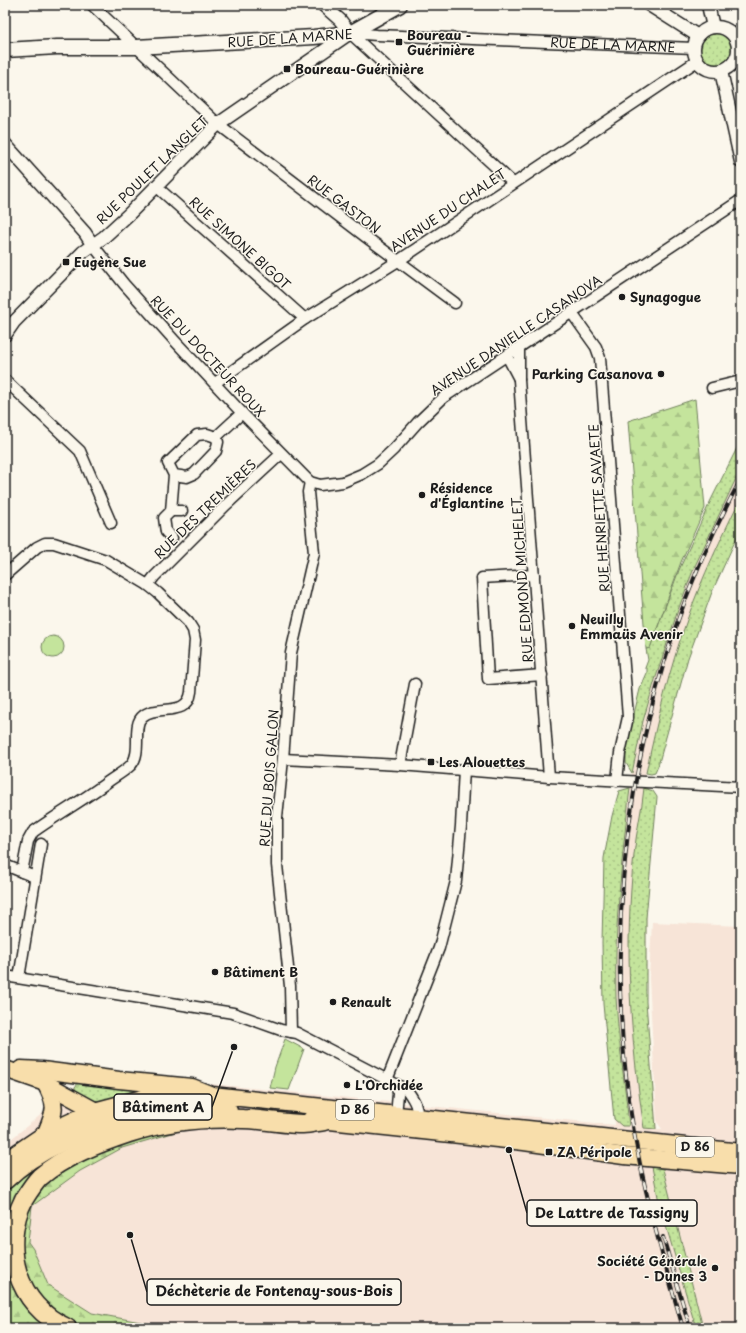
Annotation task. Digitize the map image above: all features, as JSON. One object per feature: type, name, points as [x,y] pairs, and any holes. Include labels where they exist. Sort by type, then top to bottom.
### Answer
[{"type":"highway","points":[[5,1162],[45,1135],[96,1111]]},
{"type":"highway","points":[[5,1180],[14,1171],[32,1158],[59,1142],[126,1118]]},
{"type":"highway","points":[[67,1328],[57,1324],[38,1309],[26,1294],[15,1273],[11,1247],[12,1227],[19,1207],[29,1190],[39,1178],[50,1169],[72,1156],[94,1146],[130,1133],[168,1124],[218,1118],[304,1124],[324,1120]]},
{"type":"main road","points":[[350,33],[400,5]]},
{"type":"main road","name":"RUE DE LA MARNE","points":[[5,50],[57,47],[136,47],[314,37],[350,33]]},
{"type":"main road","name":"D 86","points":[[5,1069],[42,1070],[119,1080],[192,1087],[212,1095],[741,1152]]},
{"type":"main road","name":"D 86","points":[[5,1069],[45,1083],[96,1111],[126,1118],[173,1110],[254,1113],[516,1141],[624,1156],[741,1166]]},
{"type":"main road","points":[[73,1099],[69,1089],[74,1080],[104,1082],[119,1080]]},
{"type":"main road","points":[[45,1083],[52,1096],[54,1112],[45,1135]]},
{"type":"main road","points":[[96,1111],[158,1094],[212,1095]]},
{"type":"street","name":"RUE GASTON","points":[[92,5],[218,124],[455,303]]},
{"type":"street","points":[[323,5],[340,20],[350,33],[513,183]]},
{"type":"street","points":[[649,5],[698,36]]},
{"type":"street","points":[[708,5],[713,27]]},
{"type":"street","points":[[713,27],[725,28],[738,35],[739,50],[737,57],[728,68],[721,71],[708,70],[702,66],[698,61],[694,48],[698,36],[704,30],[713,27]]},
{"type":"street","name":"RUE DE LA MARNE","points":[[350,33],[694,48]]},
{"type":"street","name":"RUE POULET LANGLET","points":[[5,335],[14,322],[92,244],[109,232],[157,187],[218,124],[350,33]]},
{"type":"street","name":"AVENUE DU CHALET","points":[[215,383],[305,319],[398,261],[698,61]]},
{"type":"street","points":[[721,71],[741,162]]},
{"type":"street","points":[[5,144],[85,233],[92,244]]},
{"type":"street","name":"RUE SIMONE BIGOT","points":[[157,187],[305,319]]},
{"type":"street","name":"AVENUE DANIELLE CASANOVA","points":[[310,482],[320,485],[343,482],[362,474],[378,464],[437,403],[741,200]]},
{"type":"street","name":"RUE DU DOCTEUR ROUX","points":[[92,244],[124,284],[242,413],[310,482]]},
{"type":"street","name":"RUE HENRIETTE SAVAETE","points":[[572,312],[596,347],[600,358],[628,717],[620,753],[617,781]]},
{"type":"street","name":"RUE EDMOND MICHELET","points":[[519,347],[519,380],[549,777]]},
{"type":"street","name":"RUE EDMOND MICHELET","points":[[507,356],[519,380]]},
{"type":"street","points":[[5,380],[80,451],[111,523]]},
{"type":"street","points":[[712,388],[741,381]]},
{"type":"street","points":[[216,437],[242,413]]},
{"type":"street","points":[[172,538],[166,532],[164,518],[171,511],[174,475],[168,463],[194,437],[202,434],[216,437]]},
{"type":"street","points":[[174,475],[186,477],[194,474],[216,451],[218,442],[216,437]]},
{"type":"street","name":"RUE DES TREMIÈRES","points":[[148,585],[154,577],[226,505],[281,454]]},
{"type":"street","name":"RUE DU BOIS GALON","points":[[291,1032],[290,986],[277,865],[277,817],[292,653],[314,552],[308,492],[310,482]]},
{"type":"street","points":[[171,511],[182,511]]},
{"type":"street","points":[[5,576],[37,546],[45,543],[54,543],[106,560],[148,585],[158,593],[188,622],[193,630],[195,640],[189,700],[180,707],[148,713],[143,716],[139,722],[135,760],[131,765],[99,788],[33,832],[28,841],[22,872]]},
{"type":"street","points":[[534,575],[482,578],[488,679],[542,675]]},
{"type":"street","points":[[400,765],[415,684]]},
{"type":"street","points":[[283,759],[464,769],[549,777],[741,787]]},
{"type":"street","points":[[387,1080],[439,948],[456,882],[464,769]]},
{"type":"street","points":[[19,978],[40,844]]},
{"type":"street","points":[[5,865],[35,877]]},
{"type":"street","points":[[5,976],[240,1015],[281,1030],[297,1033],[407,1090],[417,1105],[414,1122],[373,1120],[360,1125]]},
{"type":"street","points":[[396,1115],[398,1094],[397,1085]]},
{"type":"shaded area","points":[[741,440],[741,528],[712,592],[688,658],[658,766],[655,773],[646,773],[644,788],[653,791],[647,909],[646,1002],[657,1129],[662,1129],[657,1122],[649,978],[652,922],[740,926],[741,1129],[737,1128],[737,1123],[736,1138],[741,1139],[741,1328],[5,1328],[5,1144],[93,1072],[615,1125],[603,1004],[602,942],[604,858],[612,816],[619,791],[630,788],[632,773],[626,763],[634,712],[640,689],[647,673],[647,668],[645,668],[648,660],[646,649],[650,648],[679,570],[711,500]]},
{"type":"green space","points":[[717,31],[729,36],[734,48],[729,60],[717,65],[705,60],[700,48],[705,36]]},
{"type":"green space","points":[[695,399],[705,508],[681,562],[650,648],[646,649],[628,421]]},
{"type":"green space","points":[[741,440],[741,468],[694,568],[678,610],[643,721],[632,773],[626,763],[626,747],[640,689],[647,673],[647,668],[645,668],[648,660],[646,649],[650,648],[679,570],[711,500]]},
{"type":"green space","points":[[741,497],[741,528],[712,592],[688,658],[658,766],[655,773],[646,773],[664,696],[693,604]]},
{"type":"green space","points":[[53,636],[61,639],[64,647],[61,655],[53,658],[45,655],[42,647],[45,639]]},
{"type":"green space","points":[[630,788],[617,919],[616,945],[617,1013],[629,1126],[622,1126],[614,1119],[603,1004],[602,942],[604,858],[612,816],[619,791]]},
{"type":"green space","points":[[644,788],[653,791],[657,797],[646,918],[646,1002],[656,1129],[644,1128],[635,1060],[630,992],[629,923],[631,889],[635,846]]},
{"type":"green space","points":[[285,1039],[304,1049],[289,1090],[270,1088],[275,1067]]},
{"type":"green space","points":[[78,1083],[159,1087],[96,1105],[75,1092],[75,1087]]},
{"type":"green space","points":[[186,1129],[122,1148],[111,1147],[130,1136]]},
{"type":"green space","points":[[111,1147],[122,1148],[80,1171],[32,1206],[28,1242],[33,1249],[48,1285],[92,1313],[173,1328],[86,1328],[67,1321],[42,1302],[22,1268],[19,1252],[26,1210],[46,1183],[55,1175]]},
{"type":"green space","points":[[652,1167],[663,1169],[703,1328],[696,1328],[659,1202]]},
{"type":"green space","points":[[31,1170],[33,1176],[17,1195],[5,1226],[5,1191],[15,1180]]},
{"type":"green space","points":[[5,1255],[12,1282],[20,1301],[36,1318],[51,1328],[5,1328]]},
{"type":"railway","points":[[683,1328],[647,1195],[631,1114],[622,1033],[620,951],[624,869],[635,788],[652,708],[675,629],[705,553],[741,479]]},
{"type":"railway","points":[[663,1237],[690,1328]]},
{"type":"place","name":"Boureau - Guérinière","points":[[399,42]]},
{"type":"place","name":"Boureau-Guérinière","points":[[287,69]]},
{"type":"place","name":"Eugène Sue","points":[[66,262]]},
{"type":"place","name":"Synagogue","points":[[622,297]]},
{"type":"place","name":"Parking Casanova","points":[[661,374]]},
{"type":"place","name":"Résidence d'Églantine","points":[[422,495]]},
{"type":"place","name":"Neuilly Emmaüs Avenir","points":[[572,626]]},
{"type":"place","name":"Les Alouettes","points":[[431,762]]},
{"type":"place","name":"Bâtiment B","points":[[215,972]]},
{"type":"place","name":"Renault","points":[[333,1002]]},
{"type":"place","name":"Bâtiment A","points":[[234,1047]]},
{"type":"place","name":"L'Orchidée","points":[[347,1085]]},
{"type":"place","name":"De Lattre de Tassigny","points":[[509,1150]]},
{"type":"place","name":"ZA Péripole","points":[[549,1152]]},
{"type":"place","name":"Déchèterie de Fontenay-sous-Bois","points":[[130,1235]]},
{"type":"place","name":"Société Générale - Dunes 3","points":[[715,1268]]}]
